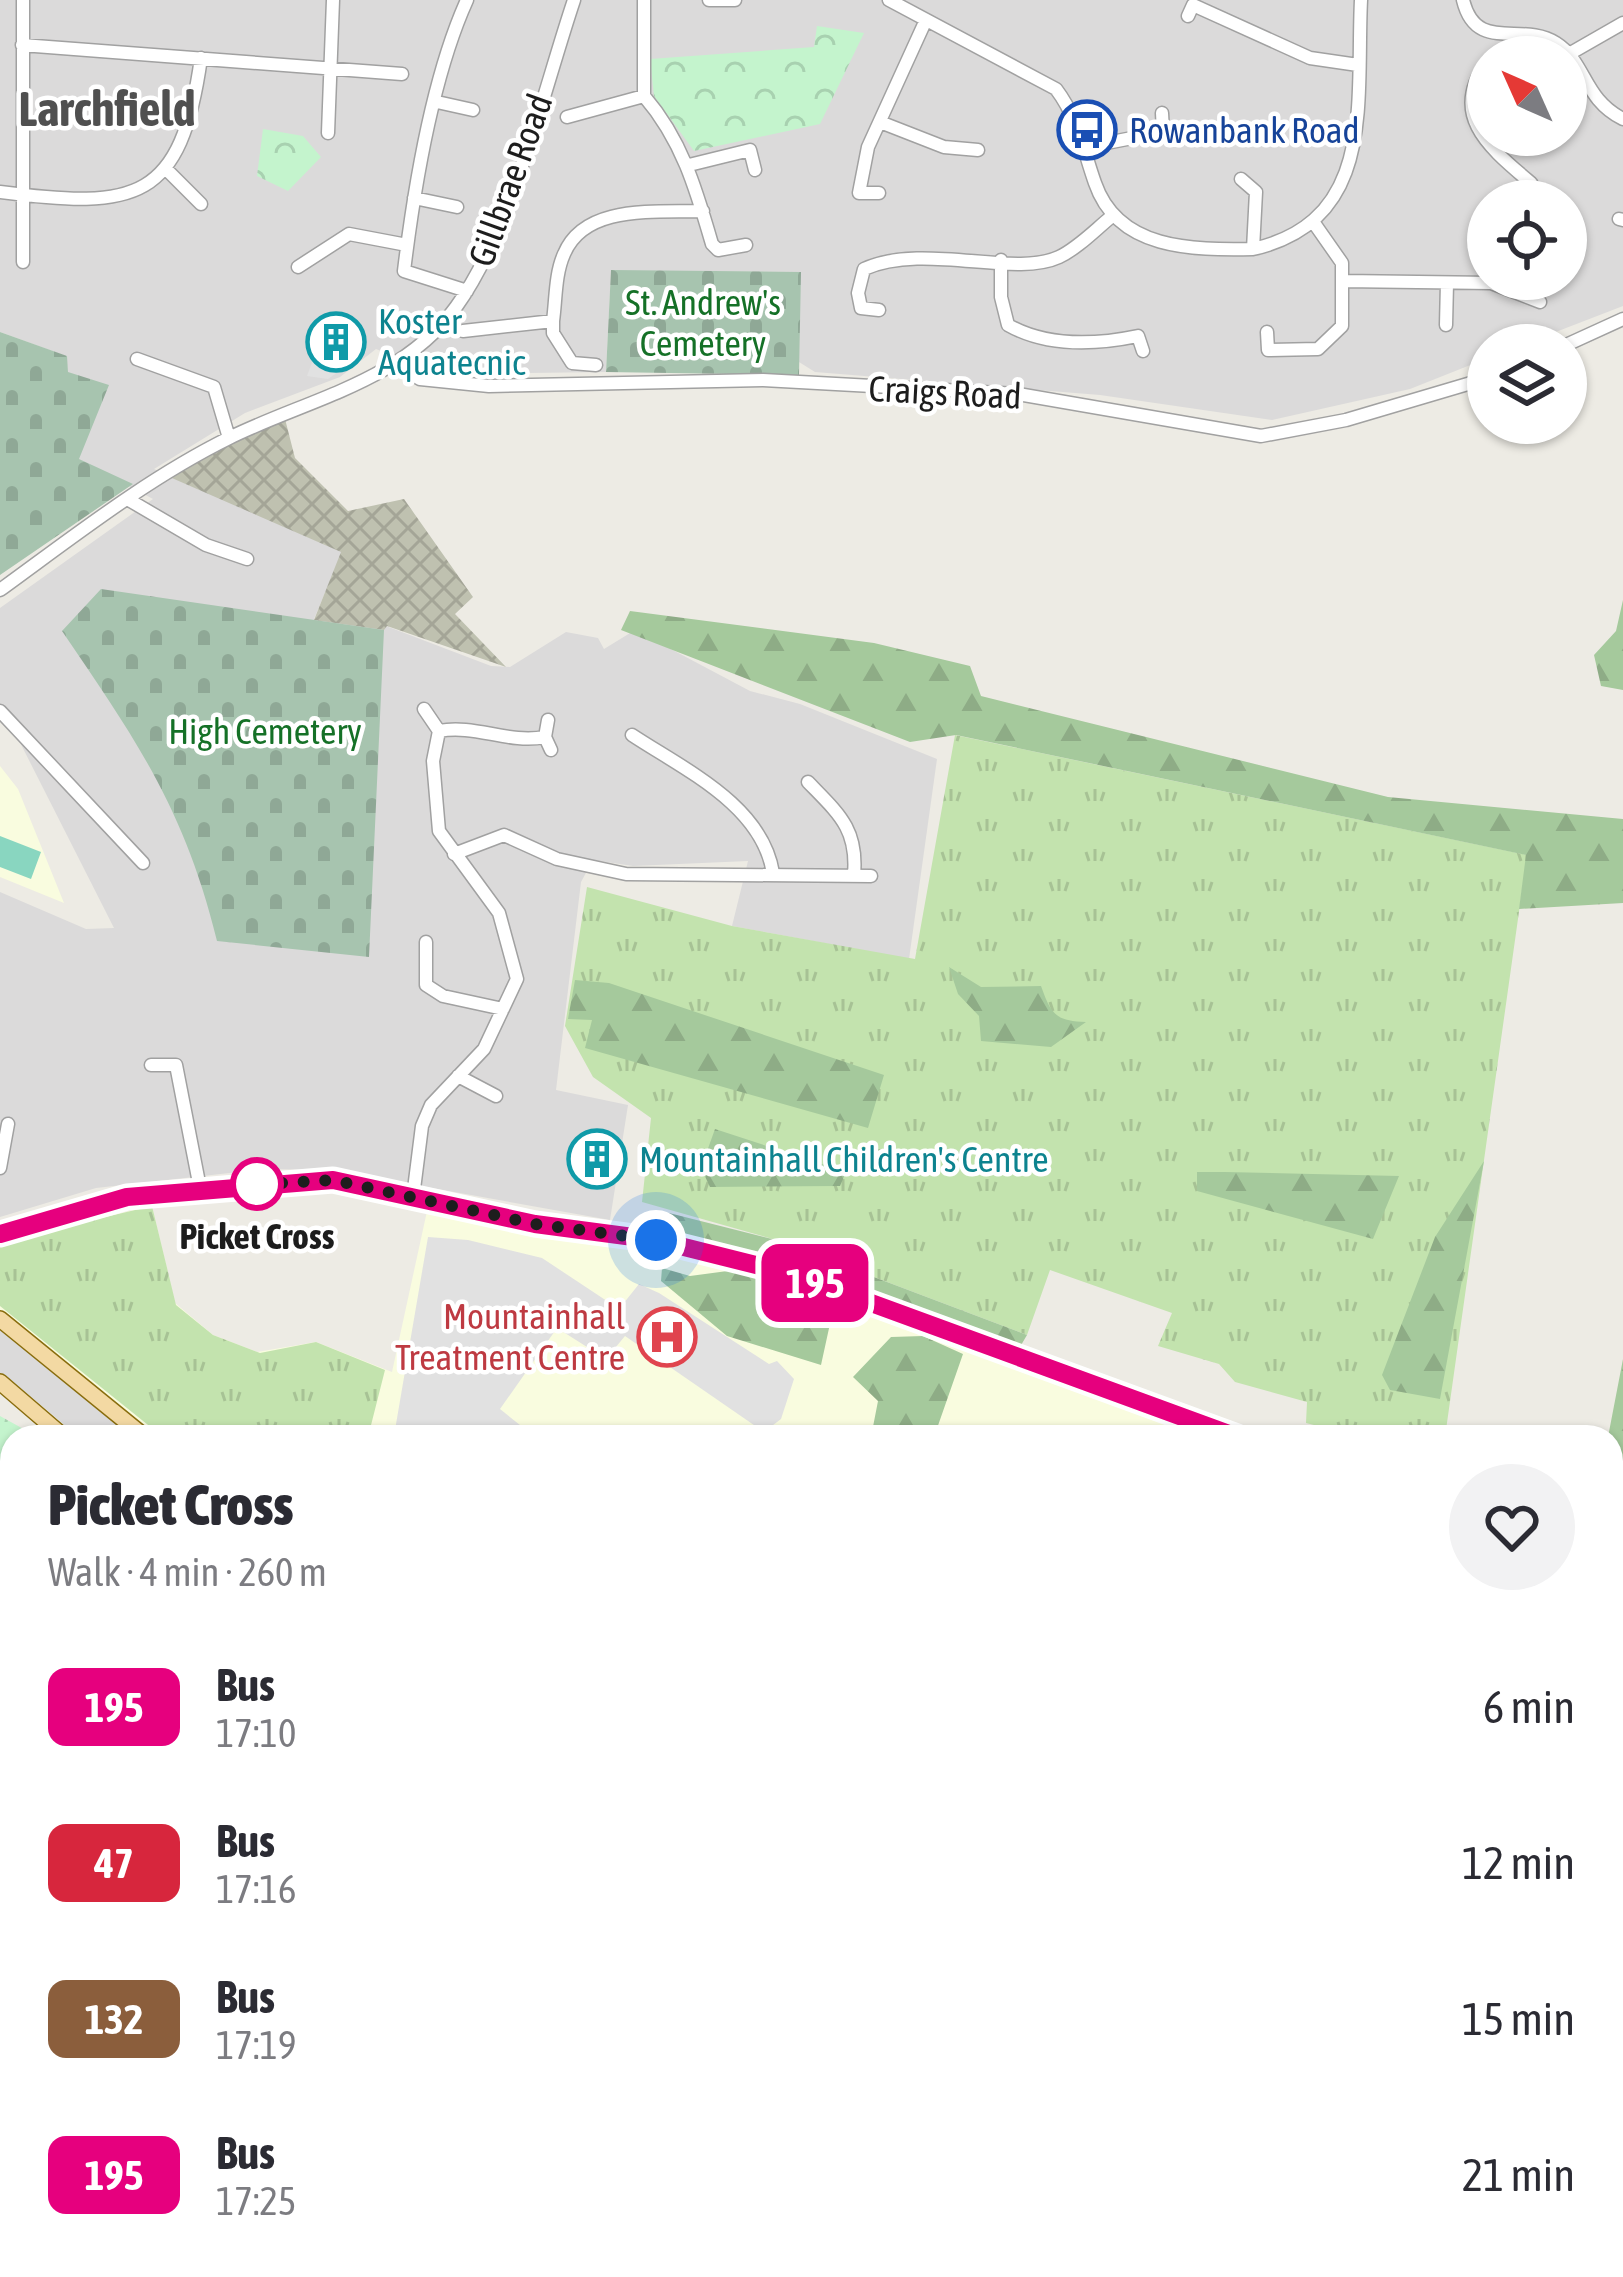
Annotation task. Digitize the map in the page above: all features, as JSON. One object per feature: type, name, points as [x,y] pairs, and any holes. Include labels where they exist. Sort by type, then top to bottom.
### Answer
[{"type":"main road","points":[[0,1319],[130,1425]]},
{"type":"main road","points":[[0,1382],[50,1425]]},
{"type":"street","points":[[23,0],[23,262]]},
{"type":"street","points":[[328,133],[333,0]]},
{"type":"street","points":[[467,0],[453,31],[414,198],[404,271],[467,291]]},
{"type":"street","name":"Gillbrae Road","points":[[396,365],[422,346],[467,291],[490,248],[574,0]]},
{"type":"street","points":[[644,0],[644,96],[670,125],[718,250],[746,245]]},
{"type":"street","points":[[709,0],[734,0]]},
{"type":"street","points":[[889,0],[1041,77],[1069,106],[1095,185],[1112,217],[1128,231],[1158,242],[1253,249],[1293,238],[1314,223],[1341,189],[1352,156],[1360,0]]},
{"type":"street","points":[[1463,0],[1474,24],[1499,36]]},
{"type":"street","points":[[1192,7],[1310,58],[1358,65]]},
{"type":"street","points":[[879,194],[859,193],[868,147],[925,22]]},
{"type":"street","points":[[1587,44],[1623,23]]},
{"type":"street","points":[[22,45],[403,74]]},
{"type":"street","points":[[0,192],[117,194],[148,185],[168,170],[188,134],[201,58]]},
{"type":"street","points":[[1587,86],[1594,98],[1623,119]]},
{"type":"street","points":[[567,117],[644,96]]},
{"type":"street","points":[[437,102],[473,110]]},
{"type":"street","points":[[605,110],[612,127]]},
{"type":"street","points":[[1086,147],[1163,132],[1162,113]]},
{"type":"street","points":[[880,122],[956,155],[978,150]]},
{"type":"street","points":[[688,165],[750,150],[755,170]]},
{"type":"street","points":[[1500,156],[1524,180]]},
{"type":"street","points":[[168,170],[201,204]]},
{"type":"street","points":[[1241,179],[1256,192]]},
{"type":"street","points":[[1256,192],[1270,182]]},
{"type":"street","points":[[1253,249],[1256,192]]},
{"type":"street","points":[[414,198],[457,207]]},
{"type":"street","points":[[596,365],[572,363],[554,334],[563,255],[587,227],[615,215],[703,211]]},
{"type":"street","points":[[879,310],[861,308],[858,292],[864,269],[890,257],[1060,257],[1112,217]]},
{"type":"street","points":[[1268,350],[1307,351],[1329,343],[1342,326],[1344,281],[1338,252],[1314,223]]},
{"type":"street","points":[[298,266],[349,234],[407,245]]},
{"type":"street","points":[[1001,260],[1001,297],[1008,325],[1030,337],[1101,344],[1138,336],[1143,351]]},
{"type":"street","points":[[1344,281],[1510,287],[1540,302]]},
{"type":"street","points":[[1446,325],[1447,283]]},
{"type":"street","points":[[463,331],[554,320]]},
{"type":"street","points":[[1587,336],[1623,320]]},
{"type":"street","points":[[1267,332],[1267,368]]},
{"type":"street","points":[[137,358],[214,387],[229,438]]},
{"type":"street","points":[[0,590],[129,500],[229,438],[396,365]]},
{"type":"street","name":"Craigs Road","points":[[396,365],[420,379],[489,386],[764,380],[1018,394],[1261,436],[1346,420],[1467,384]]},
{"type":"street","points":[[129,500],[206,545],[248,559]]},
{"type":"street","points":[[413,1196],[422,1126],[431,1105],[484,1049],[517,979],[499,913],[439,831],[433,761],[439,731],[424,709]]},
{"type":"street","points":[[0,711],[143,863]]},
{"type":"street","points":[[439,731],[458,728],[548,743],[548,720]]},
{"type":"street","points":[[632,735],[719,793],[760,832],[773,873]]},
{"type":"street","points":[[808,782],[849,828],[857,846],[854,875]]},
{"type":"street","points":[[454,854],[504,836],[557,859],[626,874],[872,876]]},
{"type":"street","points":[[426,985],[427,942]]},
{"type":"street","points":[[426,985],[443,996],[503,1009]]},
{"type":"street","points":[[410,992],[426,985]]},
{"type":"street","points":[[151,1065],[176,1065],[200,1188]]},
{"type":"street","points":[[458,1076],[496,1096]]},
{"type":"street","points":[[0,1168],[8,1124]]},
{"type":"street","points":[[0,1234],[84,1206],[200,1188],[308,1179],[413,1196],[535,1224],[656,1240],[792,1274],[1204,1425]]},
{"type":"shaded area","points":[[0,0],[1623,0],[1623,306],[1576,324],[1467,324],[1467,366],[1410,389],[1272,420],[1100,395],[815,372],[799,362],[800,272],[611,271],[606,372],[440,374],[376,349],[340,377],[245,413],[154,469],[342,552],[314,619],[386,626],[491,666],[510,667],[566,632],[598,638],[604,649],[635,630],[750,691],[800,704],[937,759],[909,959],[732,926],[748,861],[633,866],[593,860],[581,882],[556,1090],[628,1105],[610,1220],[332,1170],[265,1169],[96,1188],[0,1217],[0,892],[86,929],[114,928],[0,703],[0,608],[153,499],[78,459],[66,356],[0,332]]},
{"type":"shaded area","points":[[358,340],[366,352],[328,379],[307,376],[316,352],[348,360]]},
{"type":"shaded area","points":[[284,415],[295,458],[348,511],[404,499],[473,597],[455,614],[506,667],[387,626],[384,630],[314,620],[341,552],[165,475]]},
{"type":"shaded area","points":[[0,766],[18,789],[64,903],[0,877]]},
{"type":"shaded area","name":"Mountainhall Treatment Centre","points":[[429,1202],[683,1252],[774,1277],[874,1315],[1002,1354],[1078,1389],[1180,1425],[135,1425],[0,1319],[0,1240],[152,1206],[175,1303],[213,1335],[257,1352],[316,1342],[392,1372]]},
{"type":"shaded area","points":[[428,1237],[468,1240],[542,1258],[619,1309],[639,1284],[769,1364],[777,1361],[794,1379],[781,1419],[773,1425],[754,1425],[625,1336],[606,1359],[557,1328],[500,1409],[520,1425],[396,1425]]},
{"type":"shaded area","points":[[0,1329],[117,1425],[65,1425],[10,1379],[0,1387]]},
{"type":"green space","points":[[817,26],[864,33],[820,124],[694,151],[654,96],[650,59],[814,47]]},
{"type":"green space","points":[[263,129],[303,136],[321,157],[288,191],[257,176]]},
{"type":"green space","name":"St. Andrew's Cemetery","points":[[611,270],[801,272],[799,375],[606,372]]},
{"type":"green space","points":[[0,332],[67,356],[68,372],[109,385],[79,459],[133,484],[0,575]]},
{"type":"green space","name":"High Cemetery","points":[[101,589],[384,630],[369,957],[217,941],[190,853],[156,778],[62,631]]},
{"type":"green space","points":[[1623,600],[1623,690],[1601,686],[1594,655],[1616,631]]},
{"type":"green space","points":[[630,611],[874,643],[970,666],[981,696],[1388,797],[1623,819],[1623,903],[1519,909],[1526,855],[956,735],[910,742],[621,630]]},
{"type":"green space","points":[[955,735],[1527,855],[1447,1425],[1306,1423],[1307,1402],[1235,1382],[1219,1364],[1158,1346],[1172,1313],[1050,1270],[1027,1335],[776,1240],[642,1202],[651,1118],[593,1077],[565,1026],[587,887],[732,926],[915,959]]},
{"type":"green space","points":[[0,836],[41,852],[31,879],[0,867]]},
{"type":"green space","points":[[949,967],[981,987],[1041,986],[1056,1014],[1086,1022],[1051,1047],[981,1041],[979,1016],[958,994]]},
{"type":"green space","points":[[575,980],[609,983],[884,1075],[868,1128],[585,1048],[592,1020],[568,1019]]},
{"type":"green space","points":[[715,1129],[846,1172],[840,1186],[710,1187],[701,1168]]},
{"type":"green space","points":[[1484,1161],[1440,1399],[1390,1390],[1382,1375],[1435,1237]]},
{"type":"green space","points":[[1197,1172],[1399,1176],[1373,1239],[1197,1191]]},
{"type":"green space","points":[[152,1206],[176,1305],[213,1335],[260,1353],[316,1342],[385,1370],[371,1425],[148,1425],[0,1306],[0,1242]]},
{"type":"green space","points":[[665,1212],[776,1240],[1027,1335],[1017,1352],[776,1262],[653,1235]]},
{"type":"green space","points":[[662,1268],[690,1276],[750,1268],[833,1310],[821,1365],[727,1336],[661,1281]]},
{"type":"green space","points":[[923,1336],[963,1354],[938,1425],[873,1425],[878,1401],[853,1377],[891,1337]]},
{"type":"green space","points":[[1623,1359],[1623,1425],[1610,1425]]},
{"type":"bus line","name":"195","points":[[0,1234],[127,1197],[333,1180],[535,1224],[656,1240],[792,1274],[1203,1425]]},
{"type":"place","name":"Rowanbank Road","points":[[1087,130]]},
{"type":"place","name":"Koster Aquatecnic","points":[[336,342]]},
{"type":"place","name":"Mountainhall Children's Centre","points":[[597,1159]]},
{"type":"place","name":"Picket Cross","points":[[257,1184]]},
{"type":"place","name":"Mountainhall Treatment Centre","points":[[667,1337]]},
{"type":"district","name":"Larchfield","points":[[107,109]]},
{"type":"route","points":[[257,1184],[248,1185],[333,1180],[535,1224],[656,1240]]}]
